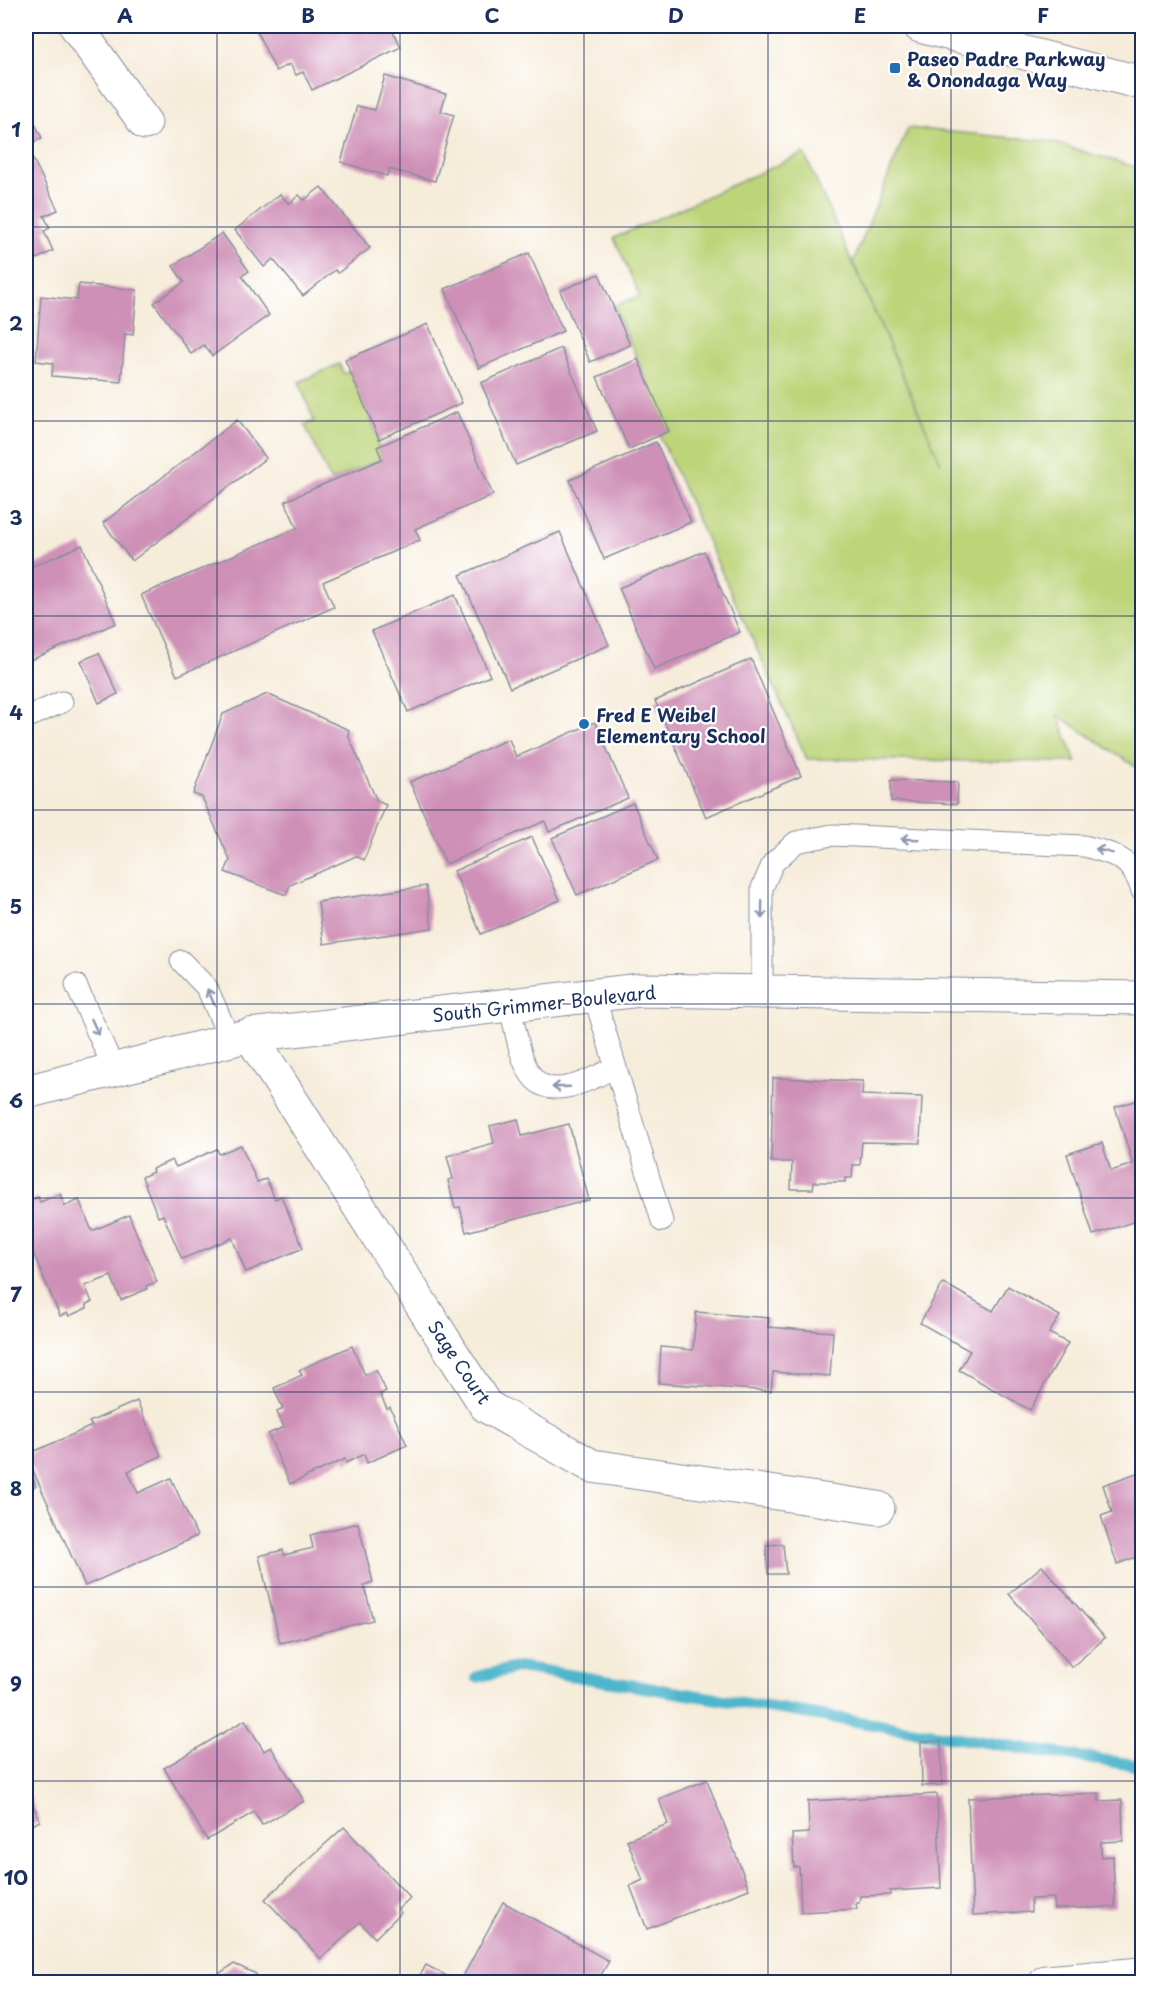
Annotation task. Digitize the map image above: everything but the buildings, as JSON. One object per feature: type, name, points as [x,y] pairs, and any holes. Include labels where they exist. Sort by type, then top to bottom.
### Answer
[{"type":"street","points":[[76,26],[146,123]]},
{"type":"street","points":[[920,26],[1143,83]]},
{"type":"street","name":"South Grimmer Boulevard","points":[[26,1092],[240,1038],[640,990],[1143,998]]},
{"type":"street","name":"Sage Court","points":[[240,1038],[486,1406],[592,1466],[878,1508]]},
{"type":"street","points":[[1046,1983],[1143,1974]]},
{"type":"lane","points":[[26,718],[62,702]]},
{"type":"lane","points":[[762,992],[762,888],[773,863],[796,842],[832,835],[1084,846],[1116,855],[1137,875],[1143,891]]},
{"type":"lane","points":[[181,961],[207,988],[240,1038]]},
{"type":"lane","points":[[76,985],[114,1069]]},
{"type":"lane","points":[[594,996],[662,1221]]},
{"type":"lane","points":[[510,1005],[519,1051],[535,1081],[557,1089],[579,1085],[615,1067]]},
{"type":"green space","points":[[908,128],[1048,141],[1142,169],[1142,771],[1058,715],[1076,762],[807,759],[659,435],[669,431],[614,306],[640,296],[614,238],[804,153],[941,463],[853,262]]},
{"type":"green space","points":[[339,364],[344,374],[350,371],[379,439],[377,447],[382,459],[331,481],[305,425],[314,421],[299,382]]},
{"type":"waterway","points":[[477,1677],[519,1667],[1142,1766]]},
{"type":"place","name":"Paseo Padre Parkway & Onondaga Way","points":[[895,68]]},
{"type":"place","name":"Fred E Weibel Elementary School","points":[[584,724]]}]
